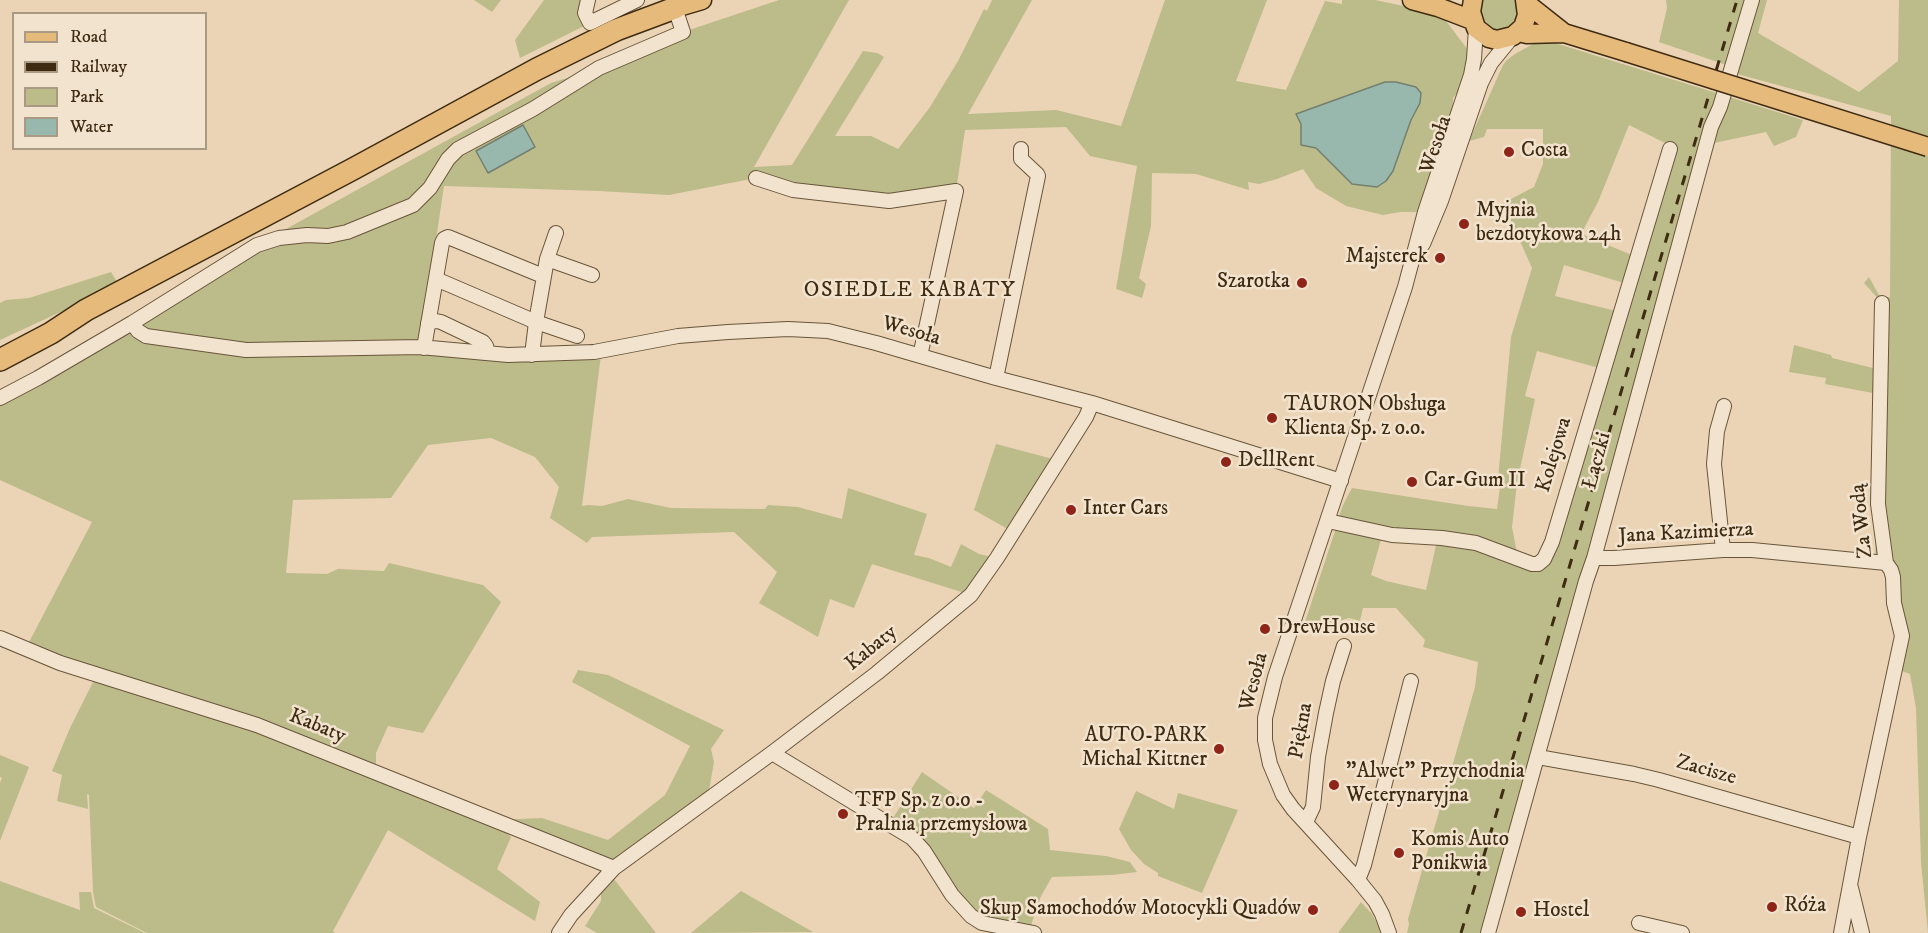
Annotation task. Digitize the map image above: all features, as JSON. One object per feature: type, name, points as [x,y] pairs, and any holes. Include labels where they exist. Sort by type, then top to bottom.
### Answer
[{"type":"highway","points":[[0,360],[51,333],[86,310],[557,58],[674,4]]},
{"type":"highway","points":[[0,348],[47,325],[86,310]]},
{"type":"main road","points":[[674,4],[702,0]]},
{"type":"main road","points":[[1412,0],[1438,7],[1474,24],[1489,38],[1497,40],[1516,34],[1564,33],[1928,147]]},
{"type":"main road","points":[[1473,0],[1471,12],[1474,24]]},
{"type":"main road","points":[[1516,34],[1526,22],[1525,1]]},
{"type":"main road","points":[[1525,1],[1564,33]]},
{"type":"street","points":[[588,0],[585,13],[591,23],[637,0]]},
{"type":"street","name":"Łączki","points":[[1488,933],[1594,558],[1711,127],[1720,106],[1752,0]]},
{"type":"street","points":[[0,398],[132,323],[257,245],[279,238],[307,235],[328,236],[347,232],[413,205],[430,188],[448,159],[458,148],[533,109],[598,68],[682,32],[674,4]]},
{"type":"street","name":"Wesoła","points":[[1389,933],[1383,914],[1375,901],[1283,795],[1274,776],[1265,740],[1265,718],[1275,677],[1410,273],[1425,212],[1471,75],[1474,59],[1474,24]]},
{"type":"street","name":"Wesoła","points":[[1410,273],[1430,231],[1481,83],[1491,63],[1516,34]]},
{"type":"street","points":[[996,378],[1038,176],[1021,159],[1021,149]]},
{"type":"street","name":"Kolejowa","points":[[1328,520],[1392,535],[1476,543],[1532,564],[1538,564],[1544,559],[1552,542],[1670,149]]},
{"type":"street","points":[[756,177],[793,190],[889,201],[956,190],[920,356]]},
{"type":"street","points":[[532,355],[543,276],[556,233]]},
{"type":"street","points":[[422,347],[442,243],[448,237],[543,276]]},
{"type":"street","points":[[547,259],[592,275]]},
{"type":"street","points":[[436,279],[536,322],[577,336]]},
{"type":"street","name":"Za Wodą","points":[[1841,933],[1902,636],[1894,603],[1893,577],[1886,563],[1878,486],[1881,440],[1882,303]]},
{"type":"street","points":[[428,323],[441,322],[483,342],[488,353]]},
{"type":"street","name":"Wesoła","points":[[132,323],[146,336],[246,350],[422,347],[532,355],[594,352],[678,336],[788,329],[828,331],[1092,403],[1341,481]]},
{"type":"street","name":"Kabaty","points":[[560,933],[571,915],[614,868],[877,673],[971,595],[997,558],[1092,403]]},
{"type":"street","points":[[1723,550],[1713,464],[1717,431],[1724,406]]},
{"type":"street","name":"Jana Kazimierza","points":[[1594,558],[1752,550],[1886,563]]},
{"type":"street","name":"Kabaty","points":[[0,638],[69,666],[257,725],[614,868]]},
{"type":"street","name":"Piękna","points":[[1306,822],[1313,807],[1318,756],[1326,712],[1344,645]]},
{"type":"street","points":[[1358,880],[1364,865],[1411,681]]},
{"type":"street","points":[[772,753],[912,838],[924,851],[952,895],[971,916],[982,923],[1034,933]]},
{"type":"street","name":"Zacisze","points":[[1538,757],[1659,780],[1859,837]]},
{"type":"street","points":[[1850,883],[1862,933]]},
{"type":"street","points":[[1639,923],[1682,933]]},
{"type":"green space","points":[[474,0],[501,0],[492,12]]},
{"type":"green space","points":[[544,0],[586,0],[590,23],[520,58],[515,40]]},
{"type":"green space","points":[[779,0],[849,0],[754,167],[792,165],[863,51],[877,53],[884,57],[835,136],[871,136],[898,149],[930,107],[958,61],[984,9],[987,11],[992,0],[1032,0],[968,114],[1056,110],[1121,126],[1165,0],[1267,0],[1236,81],[1286,90],[1325,1],[1342,4],[1342,0],[1375,0],[1423,10],[1443,17],[1468,50],[1471,75],[1453,98],[1451,134],[1425,212],[1383,215],[1346,206],[1316,188],[1303,169],[1259,184],[1248,182],[1249,190],[1196,174],[1152,173],[1151,226],[1139,278],[1146,284],[1142,298],[1116,289],[1137,166],[1090,156],[1066,127],[965,130],[956,191],[889,201],[756,178],[669,195],[444,186],[420,347],[601,355],[582,506],[602,506],[628,499],[671,508],[765,509],[768,505],[798,507],[842,519],[848,488],[927,514],[914,555],[951,567],[961,544],[979,554],[997,558],[971,595],[872,564],[854,608],[830,599],[818,637],[759,603],[777,572],[734,532],[592,537],[587,543],[550,518],[559,487],[535,457],[491,438],[428,445],[391,498],[293,500],[286,573],[327,574],[338,569],[384,571],[389,563],[483,585],[501,602],[423,733],[388,726],[376,753],[376,773],[495,820],[542,818],[608,840],[665,795],[690,746],[572,682],[578,670],[608,675],[724,730],[711,749],[714,762],[708,796],[614,868],[497,822],[511,837],[497,869],[540,902],[535,921],[388,830],[333,931],[335,933],[147,933],[96,907],[93,892],[89,795],[87,794],[88,809],[57,801],[62,775],[52,771],[95,678],[28,644],[92,522],[0,480],[0,398],[257,245],[551,83],[599,68],[683,32]],"holes":[[[1385,82],[1416,87],[1420,103],[1411,120],[1401,151],[1362,185],[1352,184],[1316,148],[1310,146],[1297,114]]]},
{"type":"green space","points":[[1483,0],[1517,0],[1520,14],[1512,27],[1498,31],[1485,24],[1480,10]]},
{"type":"green space","points":[[1666,0],[1767,0],[1758,33],[1859,92],[1898,61],[1899,0],[1928,0],[1928,933],[1921,862],[1916,708],[1910,674],[1896,669],[1902,636],[1894,587],[1875,557],[1878,504],[1878,394],[1825,384],[1826,378],[1789,372],[1794,345],[1831,355],[1832,358],[1877,369],[1882,303],[1864,283],[1869,277],[1880,297],[1890,297],[1891,116],[1730,72],[1732,67],[1659,42],[1667,8]]},
{"type":"green space","points":[[1542,39],[1723,95],[1486,933],[1407,933],[1408,919],[1475,687],[1478,662],[1423,647],[1425,640],[1396,608],[1363,608],[1360,621],[1349,618],[1303,632],[1300,630],[1306,619],[1337,528],[1382,536],[1371,575],[1386,581],[1426,590],[1437,541],[1337,522],[1352,488],[1497,509],[1511,337],[1532,268],[1503,203],[1534,187],[1543,164],[1543,129],[1487,129],[1484,137],[1469,141],[1503,65],[1515,54]],"holes":[[[1629,125],[1667,144],[1632,255],[1581,234],[1598,202]],[[1564,265],[1624,283],[1616,311],[1555,296]],[[1537,351],[1599,368],[1541,555],[1535,557],[1517,553],[1512,527],[1517,483],[1535,399],[1525,396]]]},
{"type":"green space","points":[[1726,96],[1803,120],[1796,137],[1774,146],[1766,132],[1714,143]]},
{"type":"green space","points":[[111,272],[119,285],[0,340],[0,303],[6,300],[29,298]]},
{"type":"green space","points":[[996,444],[1053,459],[1013,532],[974,510]]},
{"type":"green space","points":[[0,755],[29,767],[0,841],[0,783],[2,778],[0,777]]},
{"type":"green space","points":[[922,772],[974,808],[986,790],[1048,829],[1050,850],[1106,856],[1130,862],[1137,872],[1052,877],[1041,896],[1030,928],[976,915],[893,818]]},
{"type":"green space","points":[[1136,791],[1174,809],[1178,793],[1238,810],[1202,893],[1158,876],[1158,873],[1144,864],[1131,850],[1119,829]]},
{"type":"green space","points":[[614,879],[656,933],[597,933],[585,926],[601,901],[601,889]]},
{"type":"green space","points":[[0,881],[80,910],[79,892],[91,892],[94,908],[145,933],[0,933]]},
{"type":"green space","points":[[741,891],[813,932],[691,933]]},
{"type":"green space","points":[[1361,902],[1372,914],[1380,933],[1338,933]]},
{"type":"water","points":[[1385,82],[1416,87],[1421,93],[1420,103],[1411,120],[1393,171],[1386,181],[1377,187],[1352,184],[1316,148],[1301,145],[1301,124],[1296,114]]},
{"type":"water","points":[[523,125],[535,147],[488,173],[476,151]]},
{"type":"railway","points":[[1461,933],[1737,0]]},
{"type":"place","name":"Costa","points":[[1509,152]]},
{"type":"place","name":"Myjnia bezdotykowa 24h","points":[[1464,224]]},
{"type":"place","name":"Majsterek","points":[[1440,258]]},
{"type":"place","name":"Szarotka","points":[[1302,283]]},
{"type":"place","name":"TAURON Obsługa Klienta Sp. z o.o.","points":[[1272,418]]},
{"type":"place","name":"DellRent","points":[[1226,462]]},
{"type":"place","name":"Car-Gum II","points":[[1412,482]]},
{"type":"place","name":"Inter Cars","points":[[1071,510]]},
{"type":"place","name":"DrewHouse","points":[[1265,629]]},
{"type":"place","name":"AUTO-PARK Michal Kittner","points":[[1219,749]]},
{"type":"place","name":"\"Alwet\" Przychodnia Weterynaryjna","points":[[1334,785]]},
{"type":"place","name":"TFP Sp. z o.o - Pralnia przemysłowa","points":[[843,814]]},
{"type":"place","name":"Komis Auto Ponikwia","points":[[1399,853]]},
{"type":"place","name":"Róża","points":[[1772,907]]},
{"type":"place","name":"Skup Samochodów Motocykli Quadów","points":[[1313,910]]},
{"type":"place","name":"Hostel","points":[[1521,912]]},
{"type":"district","name":"OSIEDLE KABATY","points":[[910,291]]}]
